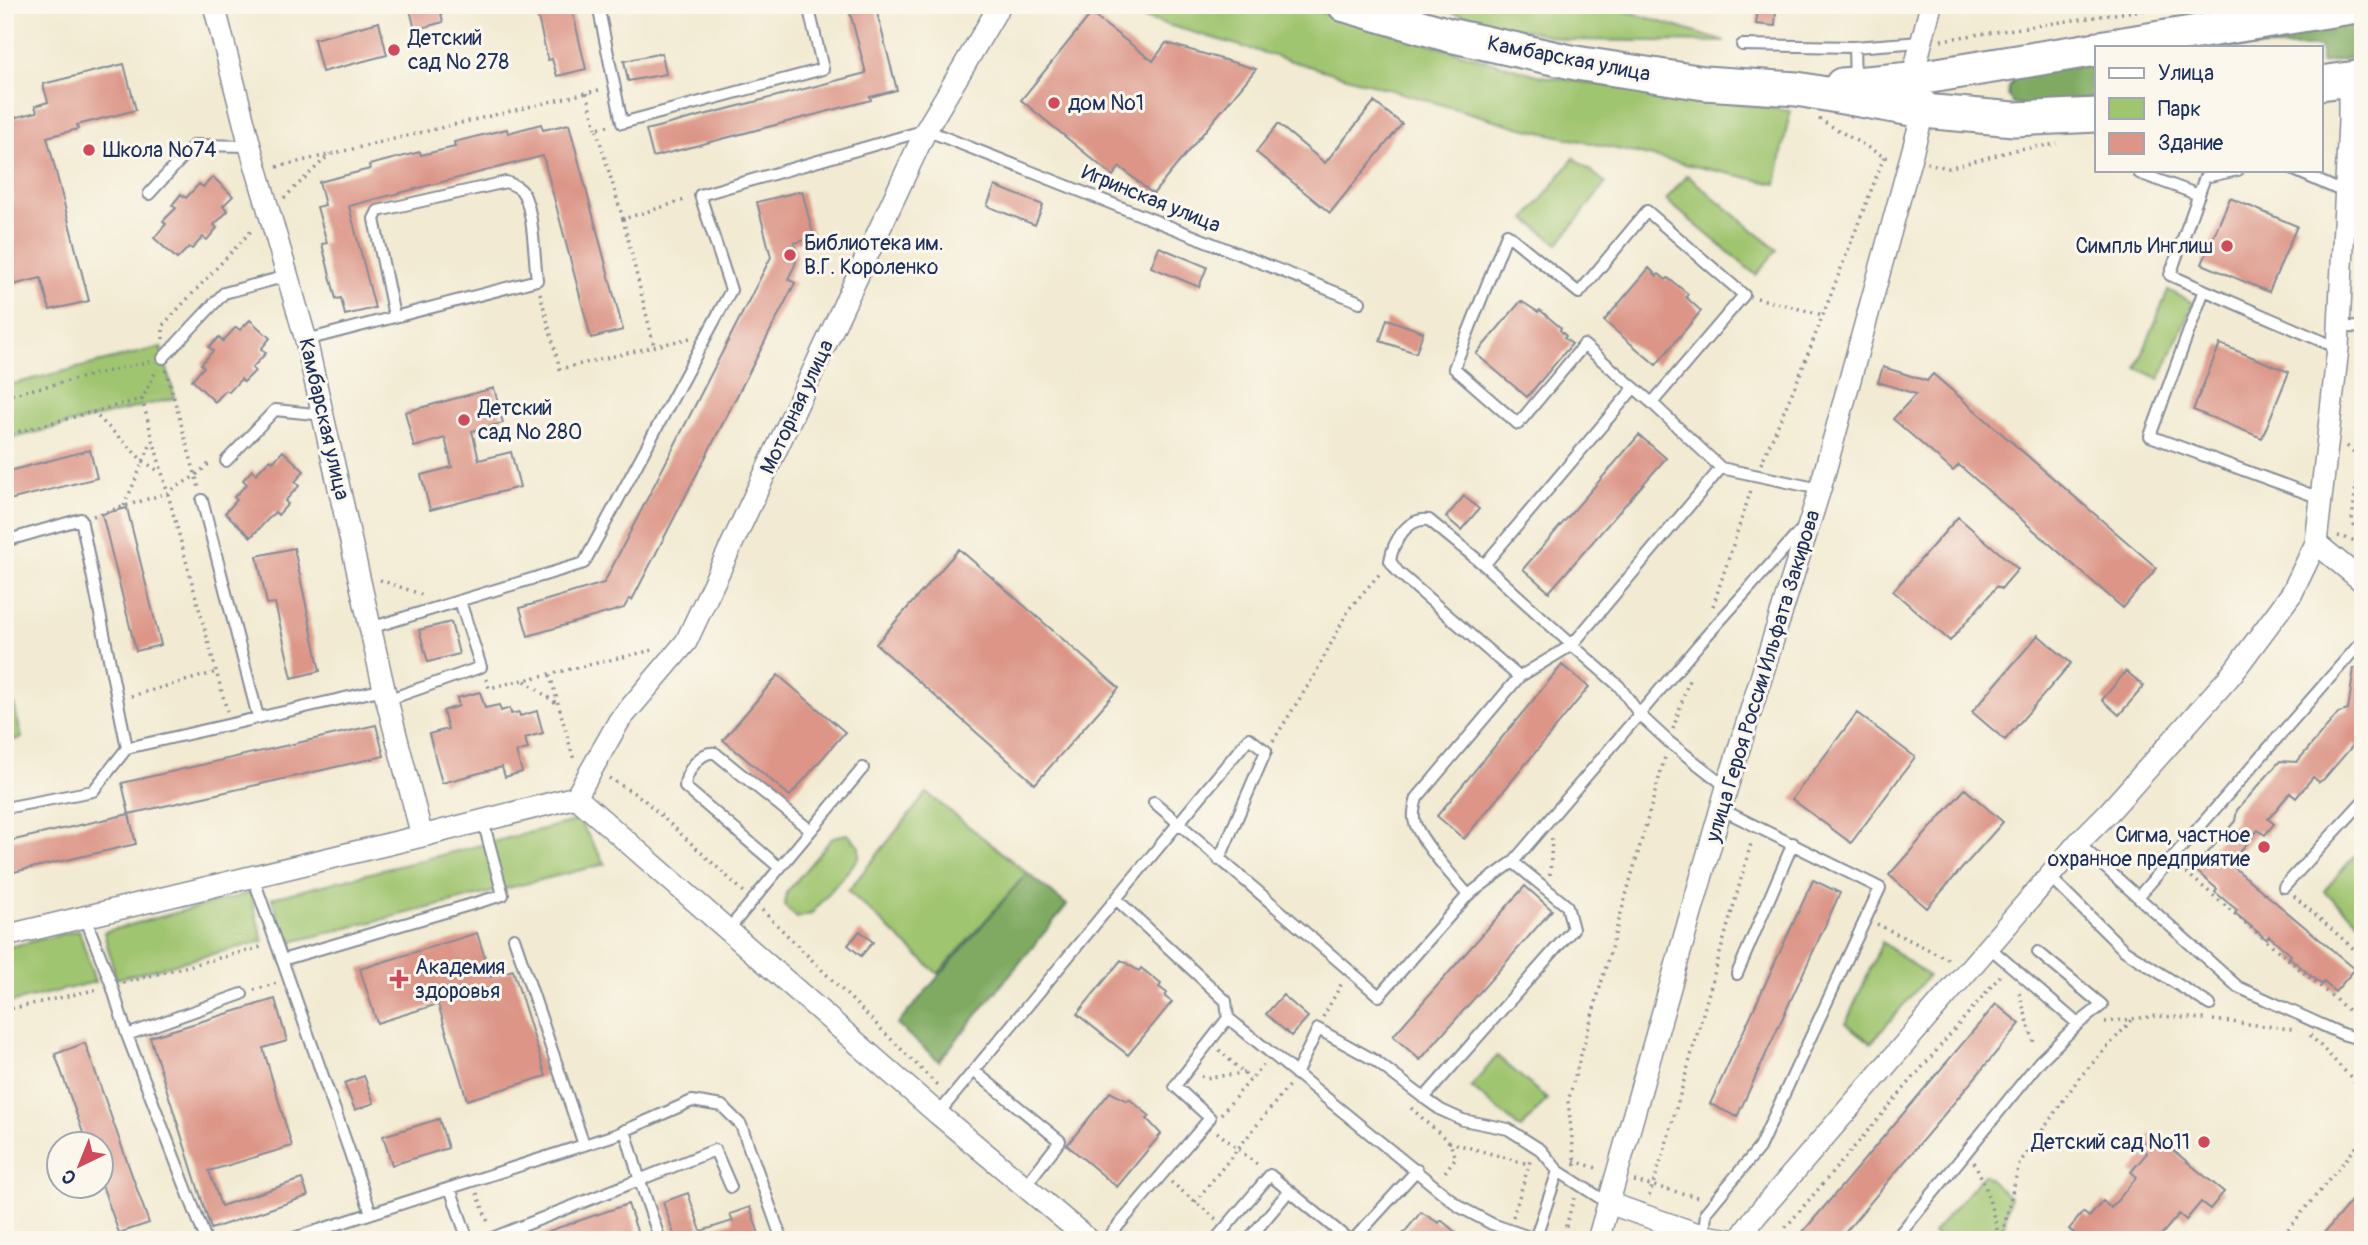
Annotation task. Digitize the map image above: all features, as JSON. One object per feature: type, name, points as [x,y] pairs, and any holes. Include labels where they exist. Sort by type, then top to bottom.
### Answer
[{"type":"main road","name":"Камбарская улица","points":[[1345,5],[1449,35],[1576,63],[1704,83],[1806,103],[2014,119],[2095,115]]},
{"type":"main road","points":[[2111,46],[2363,5]]},
{"type":"main road","name":"Камбарская улица","points":[[1806,103],[1855,84],[1922,77],[2095,49]]},
{"type":"main road","points":[[2014,119],[1998,101],[2004,81],[2024,60]]},
{"type":"street","name":"Камбарская улица","points":[[214,5],[250,146],[306,340],[385,695],[422,836]]},
{"type":"street","name":"Моторная улица","points":[[576,797],[619,721],[686,642],[926,130],[1000,5]]},
{"type":"street","name":"улица Героя России Ильфата Закирова","points":[[1598,1240],[1727,788],[1820,488],[1923,111],[1921,43],[1931,5]]},
{"type":"street","points":[[1739,1240],[1755,1217],[2049,876],[2231,675],[2292,593],[2316,543],[2338,348],[2346,193],[2356,123],[2344,80]]},
{"type":"street","points":[[2316,543],[2363,582]]},
{"type":"street","points":[[5,936],[576,797],[728,930],[945,1107],[1025,1186],[1089,1240]]},
{"type":"street","points":[[1608,1203],[1704,1238],[1730,1240]]},
{"type":"lane","points":[[598,5],[622,123],[823,69],[808,5]]},
{"type":"lane","points":[[1742,45],[1854,47],[1921,43]]},
{"type":"lane","points":[[1854,47],[1855,84]]},
{"type":"lane","points":[[370,628],[584,563],[730,290],[700,195],[926,130]]},
{"type":"lane","name":"Игринская улица","points":[[926,130],[1360,302]]},
{"type":"lane","points":[[149,194],[194,145],[250,146]]},
{"type":"lane","points":[[2229,172],[2205,177],[2170,275],[2338,348]]},
{"type":"lane","points":[[2299,172],[2346,193]]},
{"type":"lane","points":[[2139,173],[2199,195]]},
{"type":"lane","points":[[306,340],[537,280],[528,207],[518,187],[506,182],[378,211],[373,219],[394,316]]},
{"type":"lane","points":[[1651,403],[1744,295],[1647,211],[1579,293],[1507,234],[1454,368],[1518,424],[1584,345],[1721,468],[1757,473],[1820,488]]},
{"type":"lane","points":[[163,358],[223,293],[287,276]]},
{"type":"lane","points":[[2204,290],[2150,436],[2320,498]]},
{"type":"lane","points":[[2339,326],[2363,328]]},
{"type":"lane","points":[[1484,565],[1633,389]]},
{"type":"lane","points":[[226,461],[275,410],[324,415]]},
{"type":"lane","points":[[1468,895],[1414,822],[1417,798],[1519,677],[1572,645],[1721,468]]},
{"type":"lane","points":[[202,500],[258,716]]},
{"type":"lane","points":[[5,541],[81,519],[127,748]]},
{"type":"lane","points":[[1519,677],[1398,572],[1390,561],[1391,552],[1407,527],[1422,519],[1429,520],[1484,565],[1619,686],[1640,715],[1670,742],[1727,788]]},
{"type":"lane","points":[[1154,802],[1176,824],[1379,996],[1468,895],[1513,862],[1700,643],[1811,519]]},
{"type":"lane","points":[[5,808],[93,790],[127,748],[258,716],[385,695],[481,667],[455,603]]},
{"type":"lane","points":[[2138,897],[2363,640]]},
{"type":"lane","points":[[945,1107],[1249,738],[1266,751],[1219,860]]},
{"type":"lane","points":[[780,868],[685,787],[686,779],[699,759],[706,753],[715,752],[810,831]]},
{"type":"lane","points":[[728,930],[863,768]]},
{"type":"lane","points":[[2284,887],[2363,801]]},
{"type":"lane","points":[[1704,1238],[1706,1212],[1759,1148],[1880,888],[1721,809]]},
{"type":"lane","points":[[282,960],[503,895],[483,821]]},
{"type":"lane","points":[[1737,974],[1793,843]]},
{"type":"lane","points":[[2078,843],[2238,987],[2342,1034],[2363,1040]]},
{"type":"lane","points":[[1424,1098],[1573,929],[1567,906],[1513,862]]},
{"type":"lane","points":[[2049,876],[2124,950],[2210,1005]]},
{"type":"lane","points":[[253,877],[371,1213]]},
{"type":"lane","points":[[1107,1240],[1209,1125],[1210,1118],[1175,1086],[1228,1018],[1226,1001],[1117,900]]},
{"type":"lane","points":[[85,917],[206,1240]]},
{"type":"lane","points":[[514,938],[583,1145]]},
{"type":"lane","points":[[1989,947],[2078,1024]]},
{"type":"lane","points":[[1895,1240],[2040,1060],[2102,1005],[2038,952]]},
{"type":"lane","points":[[127,1035],[242,994]]},
{"type":"lane","points":[[1228,1018],[1460,1207],[1492,1224],[1535,1239],[1558,1171]]},
{"type":"lane","points":[[1296,1074],[1318,1029],[1374,1060],[1441,1110],[1463,1121],[1508,1129],[1541,1150],[1558,1171],[1608,1203]]},
{"type":"lane","points":[[974,1071],[1060,1141],[1025,1186]]},
{"type":"lane","points":[[288,1240],[583,1145],[692,1101],[715,1103],[728,1109],[741,1125],[782,1240]]},
{"type":"lane","points":[[625,1130],[660,1240]]},
{"type":"lane","points":[[490,1238],[715,1150],[731,1186]]},
{"type":"lane","points":[[1215,1240],[1270,1175],[1351,1240],[1417,1170]]},
{"type":"lane","points":[[450,1188],[468,1240]]},
{"type":"lane","points":[[1248,1240],[1289,1191]]},
{"type":"path","points":[[1921,43],[2175,5]]},
{"type":"path","points":[[257,171],[614,86]]},
{"type":"path","points":[[587,92],[623,219],[654,346]]},
{"type":"path","points":[[1562,1240],[1572,1210],[1576,1182],[1568,1101],[1670,742],[1757,473],[1823,315],[1884,157],[1806,103]]},
{"type":"path","points":[[596,128],[622,123]]},
{"type":"path","points":[[1948,168],[2019,149],[2058,144]]},
{"type":"path","points":[[202,500],[163,358],[163,325],[269,213],[330,154]]},
{"type":"path","points":[[623,219],[700,195]]},
{"type":"path","points":[[537,280],[560,369],[705,334]]},
{"type":"path","points":[[1744,295],[1823,315]]},
{"type":"path","points":[[5,396],[163,358]]},
{"type":"path","points":[[163,358],[142,399],[231,723]]},
{"type":"path","points":[[5,435],[142,399]]},
{"type":"path","points":[[93,412],[143,461],[162,474]]},
{"type":"path","points":[[124,506],[153,439]]},
{"type":"path","points":[[2359,457],[2363,452]]},
{"type":"path","points":[[81,519],[167,493],[195,476],[220,454],[226,461]]},
{"type":"path","points":[[1266,751],[1314,676],[1349,610],[1390,561]]},
{"type":"path","points":[[358,573],[455,603]]},
{"type":"path","points":[[481,667],[489,688],[550,676],[686,642]]},
{"type":"path","points":[[117,699],[217,672]]},
{"type":"path","points":[[550,676],[574,761],[642,797],[753,900],[945,1107]]},
{"type":"path","points":[[524,681],[558,704]]},
{"type":"path","points":[[1544,824],[1553,831],[1549,891]]},
{"type":"path","points":[[1648,1198],[1663,1155],[1756,825]]},
{"type":"path","points":[[2172,860],[2362,1021]]},
{"type":"path","points":[[2284,887],[2363,957]]},
{"type":"path","points":[[1866,919],[1996,982]]},
{"type":"path","points":[[5,1010],[112,986],[278,943]]},
{"type":"path","points":[[1779,1240],[1786,1227],[2011,964]]},
{"type":"path","points":[[2011,964],[2040,1060]]},
{"type":"path","points":[[1318,1029],[1334,995],[1350,971]]},
{"type":"path","points":[[242,994],[289,979]]},
{"type":"path","points":[[2289,1010],[2363,1090]]},
{"type":"path","points":[[2001,1240],[2019,1164],[2079,1078],[2132,1020],[2158,1016],[2292,1028]]},
{"type":"path","points":[[1210,1042],[1251,1079]]},
{"type":"path","points":[[1270,1175],[1209,1125],[1272,1054]]},
{"type":"path","points":[[1188,1069],[1206,1078],[1244,1073]]},
{"type":"path","points":[[1195,1202],[1296,1074]]},
{"type":"path","points":[[1409,1107],[1449,1142],[1456,1157],[1435,1186]]},
{"type":"path","points":[[2279,1240],[2363,1139]]},
{"type":"path","points":[[1449,1142],[1529,1164]]},
{"type":"path","points":[[1509,1230],[1535,1146]]},
{"type":"path","points":[[1963,1153],[1976,1164],[2001,1240]]},
{"type":"path","points":[[1574,1161],[1652,1187],[1706,1199],[1700,1207]]},
{"type":"path","points":[[1162,1175],[1226,1226]]},
{"type":"path","points":[[472,1181],[490,1238]]},
{"type":"path","points":[[1755,1217],[1786,1227]]},
{"type":"green space","points":[[1099,5],[1295,5],[1541,76],[1790,111],[1776,184],[1522,128]]},
{"type":"green space","points":[[1421,5],[1607,5],[1725,42],[1568,40]]},
{"type":"green space","points":[[2363,19],[2363,56],[2322,63],[2322,46],[2194,46]]},
{"type":"green space","points":[[2095,62],[2095,97],[2035,107],[2013,103],[2008,96],[2009,87],[2015,78]]},
{"type":"green space","points":[[1574,158],[1606,183],[1558,244],[1526,219]]},
{"type":"green space","points":[[1687,175],[1777,250],[1756,275],[1666,200]]},
{"type":"green space","points":[[2168,290],[2193,303],[2160,379],[2137,368]]},
{"type":"green space","points":[[161,347],[175,398],[5,440],[5,386]]},
{"type":"green space","points":[[7,677],[22,738],[5,742],[5,678]]},
{"type":"green space","points":[[927,793],[1027,873],[938,974],[848,891]]},
{"type":"green space","points":[[579,820],[605,864],[287,943],[272,898]]},
{"type":"green space","points":[[847,834],[859,845],[859,858],[811,914],[797,918],[784,906],[786,893],[833,837]]},
{"type":"green space","points":[[2363,846],[2363,925],[2324,891]]},
{"type":"green space","points":[[1027,873],[1067,905],[939,1061],[897,1025]]},
{"type":"green space","points":[[250,893],[263,941],[116,979],[104,932]]},
{"type":"green space","points":[[79,930],[95,982],[5,1004],[5,948]]},
{"type":"green space","points":[[1882,942],[1928,976],[1871,1043],[1846,1023]]},
{"type":"green space","points":[[1497,1056],[1547,1099],[1521,1129],[1471,1087]]},
{"type":"green space","points":[[1984,1174],[2010,1197],[2001,1240],[1941,1240],[1933,1233]]},
{"type":"building","points":[[409,5],[439,5],[443,22],[415,30]]},
{"type":"building","points":[[540,5],[571,5],[586,69],[557,76],[552,59],[548,60],[536,9],[540,8]]},
{"type":"building","points":[[848,5],[875,5],[897,90],[870,97],[871,100],[653,157],[646,130],[866,73]]},
{"type":"building","points":[[1758,9],[1776,11],[1775,26],[1756,24]]},
{"type":"building","points":[[1091,14],[1153,61],[1166,43],[1256,69],[1153,194],[1120,167],[1113,176],[1021,100]]},
{"type":"building","points":[[379,22],[387,55],[322,72],[314,39]]},
{"type":"building","points":[[662,53],[666,74],[628,81],[624,61]]},
{"type":"building","points":[[124,64],[136,110],[77,125],[78,129],[47,137],[89,301],[50,310],[41,278],[5,287],[5,120],[37,112],[35,106],[48,102],[43,84]]},
{"type":"building","points":[[1374,102],[1402,124],[1330,213],[1256,152],[1278,124],[1325,163]]},
{"type":"building","points":[[541,124],[543,130],[569,124],[623,330],[591,338],[543,156],[349,206],[375,308],[345,315],[341,298],[336,299],[322,244],[327,243],[317,207],[325,205],[319,182],[370,169],[369,165],[420,152],[421,155],[455,147],[454,142],[507,129],[508,133]]},
{"type":"building","points":[[213,177],[233,196],[223,206],[228,211],[214,225],[217,228],[207,240],[203,237],[177,259],[154,238],[166,224],[163,221],[176,208],[172,205],[181,194],[186,198],[199,184],[203,187]]},
{"type":"building","points":[[995,186],[1043,205],[1035,225],[987,206]]},
{"type":"building","points":[[802,191],[814,238],[794,243],[797,255],[788,279],[795,283],[632,600],[629,599],[624,608],[528,636],[520,608],[604,583],[771,257],[757,202]]},
{"type":"building","points":[[2230,198],[2297,226],[2269,292],[2202,264]]},
{"type":"building","points":[[1159,247],[1207,267],[1199,287],[1151,267]]},
{"type":"building","points":[[1649,268],[1657,276],[1659,274],[1666,280],[1668,278],[1688,294],[1686,297],[1701,311],[1656,365],[1604,321]]},
{"type":"building","points":[[1521,301],[1538,312],[1540,310],[1561,328],[1566,336],[1564,338],[1572,344],[1527,397],[1476,354]]},
{"type":"building","points":[[1387,319],[1423,332],[1416,353],[1380,341]]},
{"type":"building","points":[[250,320],[270,338],[261,349],[266,353],[252,368],[255,371],[244,382],[241,379],[215,402],[192,380],[213,351],[209,347],[219,337],[223,341],[236,327],[240,330]]},
{"type":"building","points":[[2220,344],[2289,372],[2262,438],[2193,410]]},
{"type":"building","points":[[1883,367],[1927,381],[1933,374],[2157,568],[2123,608],[1959,465],[1953,471],[1893,419],[1916,394],[1878,382]]},
{"type":"building","points":[[494,388],[503,423],[472,431],[479,460],[511,452],[520,487],[430,510],[421,475],[452,467],[445,438],[414,447],[405,412]]},
{"type":"building","points":[[1639,435],[1666,458],[1549,592],[1523,569]]},
{"type":"building","points":[[90,450],[97,478],[5,501],[5,472]]},
{"type":"building","points":[[283,451],[304,471],[295,482],[299,486],[285,501],[288,504],[278,515],[275,512],[251,537],[225,513],[237,500],[234,497],[247,484],[243,480],[252,470],[256,474],[270,459],[273,462]]},
{"type":"building","points":[[1464,496],[1479,509],[1461,530],[1446,517]]},
{"type":"building","points":[[127,508],[161,645],[136,651],[102,514]]},
{"type":"building","points":[[1958,517],[2018,569],[2001,589],[1997,586],[1950,641],[1893,591]]},
{"type":"building","points":[[294,548],[320,671],[292,678],[275,603],[267,604],[257,556]]},
{"type":"building","points":[[959,549],[1119,688],[1035,784],[876,644]]},
{"type":"building","points":[[451,622],[459,654],[428,662],[419,630]]},
{"type":"building","points":[[2038,635],[2071,663],[2005,740],[1972,712]]},
{"type":"building","points":[[1562,665],[1589,687],[1464,839],[1437,816]]},
{"type":"building","points":[[2354,668],[2363,668],[2363,751],[2354,744],[2324,779],[2319,782],[2313,777],[2296,798],[2290,793],[2268,819],[2274,824],[2265,835],[2258,830],[2230,864],[2355,969],[2335,992],[2324,982],[2322,985],[2289,957],[2291,955],[2269,936],[2266,939],[2235,913],[2237,910],[2215,892],[2217,889],[2194,869],[2235,821],[2237,810],[2280,761],[2297,762],[2338,713],[2348,710]]},
{"type":"building","points":[[2126,671],[2144,686],[2119,715],[2102,700]]},
{"type":"building","points":[[778,675],[845,732],[790,796],[723,740]]},
{"type":"building","points":[[480,692],[485,708],[499,705],[501,711],[510,708],[511,714],[519,712],[520,716],[537,711],[543,733],[525,738],[528,749],[516,752],[522,772],[505,777],[502,767],[442,783],[429,734],[448,729],[443,711],[459,706],[457,698]]},
{"type":"building","points":[[1857,713],[1915,757],[1851,843],[1792,799]]},
{"type":"building","points":[[376,725],[384,756],[129,814],[122,783]]},
{"type":"building","points":[[1965,789],[2003,822],[1927,908],[1889,875]]},
{"type":"building","points":[[129,814],[136,844],[5,874],[5,842]]},
{"type":"building","points":[[1813,880],[1840,893],[1737,1117],[1710,1104]]},
{"type":"building","points":[[1525,886],[1552,910],[1420,1060],[1393,1036]]},
{"type":"building","points":[[860,931],[873,942],[861,956],[848,945]]},
{"type":"building","points":[[477,933],[491,977],[513,970],[546,1076],[467,1100],[438,1004],[377,1023],[360,969]]},
{"type":"building","points":[[1121,960],[1139,971],[1141,968],[1161,984],[1159,987],[1167,993],[1165,997],[1172,1002],[1128,1055],[1077,1014]]},
{"type":"building","points":[[1283,995],[1308,1017],[1291,1036],[1266,1014]]},
{"type":"building","points":[[275,999],[287,1041],[263,1048],[292,1146],[209,1171],[221,1206],[302,1179],[308,1196],[211,1229],[150,1037]]},
{"type":"building","points":[[1996,1004],[2020,1024],[1839,1240],[1810,1240],[1802,1233]]},
{"type":"building","points":[[85,1043],[116,1130],[82,1130],[55,1054]]},
{"type":"building","points":[[364,1076],[374,1103],[355,1110],[344,1083]]},
{"type":"building","points":[[1110,1092],[1127,1101],[1129,1099],[1150,1116],[1147,1119],[1161,1134],[1117,1187],[1067,1145]]},
{"type":"building","points":[[439,1119],[448,1148],[392,1165],[383,1136]]},
{"type":"building","points":[[116,1130],[149,1223],[119,1233],[107,1200],[116,1200]]},
{"type":"building","points":[[2152,1133],[2224,1192],[2210,1209],[2201,1202],[2186,1220],[2179,1214],[2157,1240],[2082,1240],[2069,1229],[2083,1212],[2089,1217],[2103,1201],[2111,1208],[2137,1177],[2131,1172],[2147,1153],[2140,1148]]},
{"type":"building","points":[[2363,1187],[2363,1240],[2318,1240]]},
{"type":"building","points":[[688,1193],[701,1231],[733,1221],[730,1214],[750,1207],[761,1240],[676,1240],[663,1202]]},
{"type":"building","points":[[628,1204],[640,1240],[531,1240],[531,1237]]},
{"type":"building","points":[[1421,1212],[1439,1223],[1441,1220],[1465,1240],[1398,1240]]},
{"type":"place","name":"Детский сад № 278","points":[[394,50]]},
{"type":"place","name":"дом №1","points":[[1054,103]]},
{"type":"place","name":"Школа №74","points":[[89,150]]},
{"type":"place","name":"Симпль Инглиш","points":[[2227,246]]},
{"type":"place","name":"Библиотека им. В.Г. Короленко","points":[[790,255]]},
{"type":"place","name":"Детский сад № 280","points":[[464,420]]},
{"type":"place","name":"Сигма, частное охранное предприятие","points":[[2264,847]]},
{"type":"place","name":"Академия здоровья","points":[[399,979]]},
{"type":"place","name":"Детский сад №11","points":[[2204,1142]]}]
